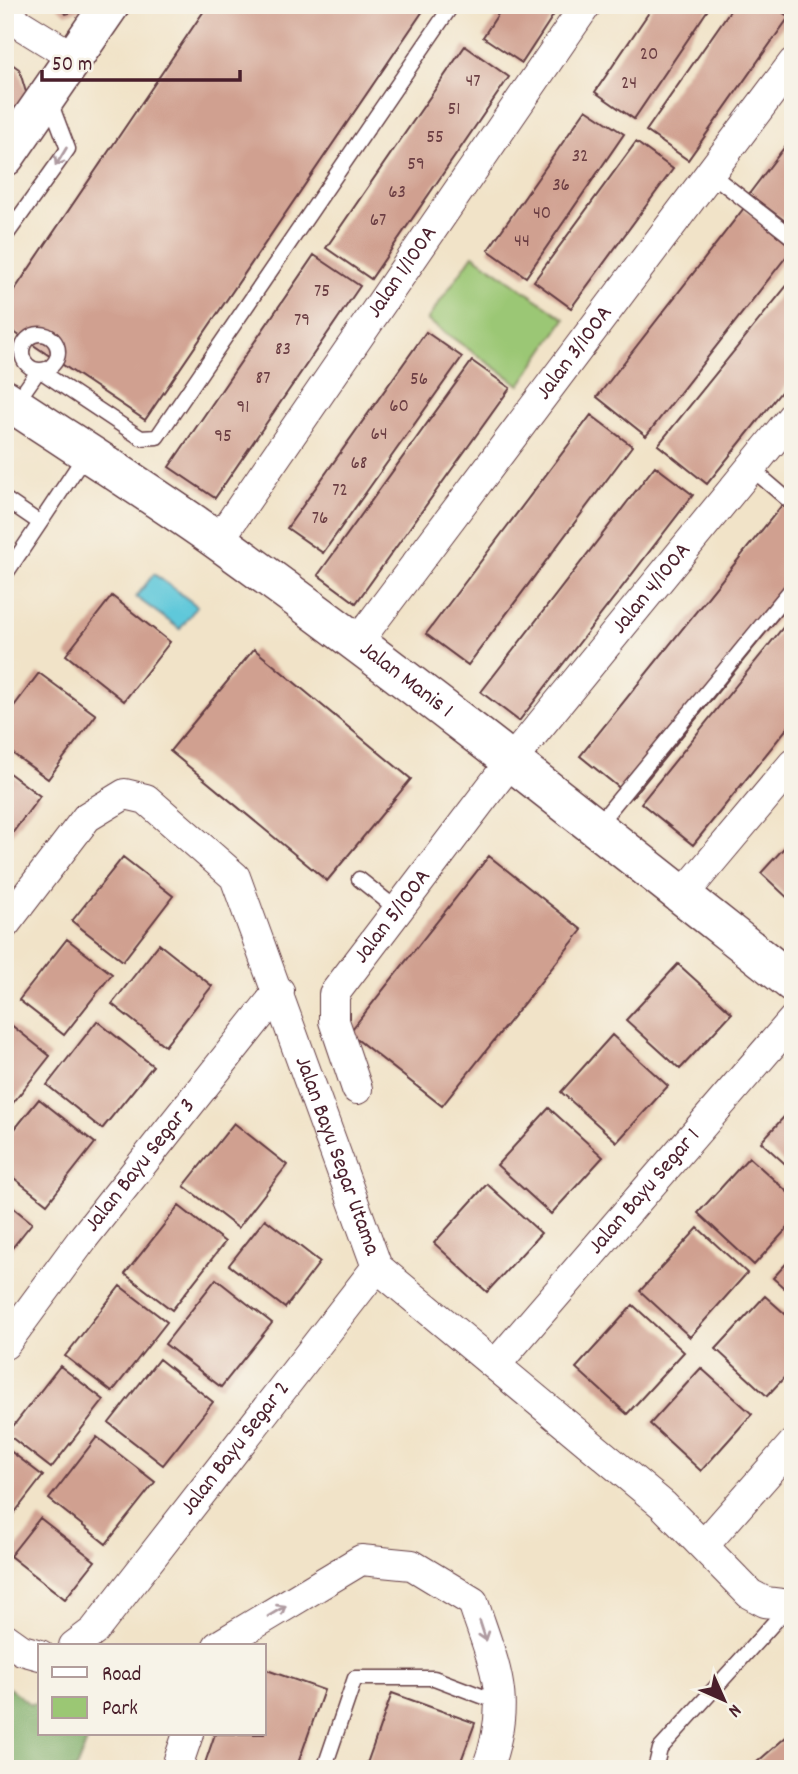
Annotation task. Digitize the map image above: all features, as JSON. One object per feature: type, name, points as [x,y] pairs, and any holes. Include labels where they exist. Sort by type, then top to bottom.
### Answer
[{"type":"street","points":[[5,157],[110,5]]},
{"type":"street","name":"Jalan 1/100A","points":[[218,541],[586,5]]},
{"type":"street","points":[[5,15],[73,57]]},
{"type":"street","name":"Jalan 3/100A","points":[[356,644],[793,63]]},
{"type":"street","name":"Jalan Manis 1","points":[[10,402],[218,541],[511,761],[793,983]]},
{"type":"street","name":"Jalan 4/100A","points":[[511,761],[793,416]]},
{"type":"street","name":"Jalan 5/100A","points":[[357,1089],[334,1021],[334,994],[511,761]]},
{"type":"street","points":[[682,896],[793,764]]},
{"type":"street","name":"Jalan Bayu Segar Utama","points":[[5,923],[87,817],[125,794],[146,799],[235,877],[279,991],[377,1267],[497,1363],[663,1506],[750,1594],[765,1602],[791,1604]]},
{"type":"street","name":"Jalan Bayu Segar 3","points":[[5,1344],[84,1237],[279,991]]},
{"type":"street","name":"Jalan Bayu Segar 1","points":[[497,1363],[793,1020]]},
{"type":"street","name":"Jalan Bayu Segar 2","points":[[84,1638],[377,1267]]},
{"type":"street","points":[[704,1545],[793,1444]]},
{"type":"street","points":[[221,1644],[361,1560],[412,1565],[473,1602],[500,1684],[497,1741],[487,1769]]},
{"type":"street","points":[[5,1638],[22,1650],[38,1654]]},
{"type":"street","points":[[176,1769],[186,1736]]},
{"type":"lane","points":[[10,402],[39,370],[141,438],[157,437],[452,5]]},
{"type":"lane","points":[[5,237],[68,149],[47,94]]},
{"type":"lane","points":[[710,173],[793,238]]},
{"type":"lane","points":[[5,575],[87,453]]},
{"type":"lane","points":[[752,469],[793,505]]},
{"type":"lane","points":[[5,499],[40,523]]},
{"type":"lane","points":[[595,827],[793,587]]},
{"type":"lane","points":[[359,879],[398,910]]},
{"type":"lane","points":[[655,1769],[660,1749],[791,1604]]},
{"type":"lane","points":[[324,1769],[355,1678],[434,1678],[501,1703]]},
{"type":"green space","points":[[473,255],[565,319],[520,385],[427,320]]},
{"type":"green space","points":[[5,1685],[30,1704],[38,1703],[38,1736],[89,1736],[76,1769],[5,1769]]},
{"type":"water","points":[[154,574],[197,606],[180,629],[136,597]]},
{"type":"building","points":[[54,5],[94,5],[94,6],[66,14]]},
{"type":"building","points":[[208,5],[427,5],[145,420],[5,326],[5,304]]},
{"type":"building","points":[[504,5],[560,5],[522,63],[483,37]]},
{"type":"building","points":[[654,5],[711,5],[634,119],[595,92]]},
{"type":"building","points":[[734,5],[772,5],[789,17],[688,160],[646,131]]},
{"type":"building","points":[[465,46],[509,77],[371,279],[326,248]]},
{"type":"building","points":[[5,59],[19,69],[28,99],[5,133]]},
{"type":"building","points":[[586,109],[624,134],[526,277],[488,250]]},
{"type":"building","points":[[793,136],[793,227],[749,194]]},
{"type":"building","points":[[636,142],[673,169],[571,308],[534,281]]},
{"type":"building","points":[[744,208],[793,248],[646,436],[597,397]]},
{"type":"building","points":[[314,255],[360,286],[215,498],[169,467]]},
{"type":"building","points":[[793,278],[793,377],[707,484],[658,445]]},
{"type":"building","points":[[426,332],[462,357],[323,553],[287,528]]},
{"type":"building","points":[[472,361],[510,388],[356,603],[318,575]]},
{"type":"building","points":[[591,415],[632,446],[468,665],[426,634]]},
{"type":"building","points":[[655,466],[693,495],[519,721],[481,692]]},
{"type":"building","points":[[782,505],[793,513],[793,599],[632,798],[580,756]]},
{"type":"building","points":[[112,596],[170,642],[124,701],[66,655]]},
{"type":"building","points":[[793,615],[793,721],[693,845],[641,803]]},
{"type":"building","points":[[254,649],[411,779],[327,881],[170,751]]},
{"type":"building","points":[[39,673],[96,715],[48,779],[5,748],[5,718]]},
{"type":"building","points":[[5,770],[40,796],[5,843]]},
{"type":"building","points":[[793,838],[793,903],[761,873]]},
{"type":"building","points":[[489,856],[582,930],[442,1106],[349,1033]]},
{"type":"building","points":[[123,857],[173,896],[123,961],[72,921]]},
{"type":"building","points":[[67,939],[112,974],[64,1035],[19,1000]]},
{"type":"building","points":[[159,944],[212,986],[165,1046],[112,1004]]},
{"type":"building","points":[[678,964],[732,1013],[680,1069],[626,1020]]},
{"type":"building","points":[[5,1020],[50,1056],[5,1113]]},
{"type":"building","points":[[97,1021],[153,1066],[102,1129],[47,1085]]},
{"type":"building","points":[[612,1035],[668,1086],[617,1142],[561,1092]]},
{"type":"building","points":[[39,1099],[95,1143],[47,1204],[5,1171],[5,1141]]},
{"type":"building","points":[[793,1107],[793,1171],[761,1142]]},
{"type":"building","points":[[549,1108],[603,1157],[551,1214],[497,1165]]},
{"type":"building","points":[[234,1123],[287,1165],[238,1228],[184,1186]]},
{"type":"building","points":[[749,1157],[793,1197],[793,1222],[754,1265],[698,1213]]},
{"type":"building","points":[[487,1184],[541,1233],[487,1292],[434,1243]]},
{"type":"building","points":[[5,1201],[32,1223],[5,1257]]},
{"type":"building","points":[[179,1206],[225,1242],[172,1310],[125,1274]]},
{"type":"building","points":[[265,1219],[320,1262],[285,1308],[229,1265]]},
{"type":"building","points":[[698,1228],[747,1273],[690,1337],[640,1291]]},
{"type":"building","points":[[793,1256],[793,1296],[773,1278]]},
{"type":"building","points":[[216,1279],[272,1323],[221,1387],[165,1344]]},
{"type":"building","points":[[120,1286],[167,1322],[112,1392],[65,1356]]},
{"type":"building","points":[[765,1296],[793,1321],[793,1368],[767,1396],[716,1349]]},
{"type":"building","points":[[633,1305],[684,1352],[627,1414],[576,1368]]},
{"type":"building","points":[[159,1359],[213,1402],[163,1465],[109,1423]]},
{"type":"building","points":[[60,1366],[104,1400],[51,1468],[7,1434]]},
{"type":"building","points":[[701,1368],[752,1414],[701,1471],[650,1424]]},
{"type":"building","points":[[97,1437],[155,1482],[106,1544],[49,1499]]},
{"type":"building","points":[[5,1447],[43,1476],[5,1525]]},
{"type":"building","points":[[40,1518],[95,1561],[65,1599],[10,1556]]},
{"type":"building","points":[[266,1670],[324,1690],[296,1769],[203,1769],[214,1736],[266,1736]]},
{"type":"building","points":[[392,1693],[475,1723],[458,1769],[365,1769]]},
{"type":"building","points":[[793,1731],[793,1769],[749,1769]]}]
